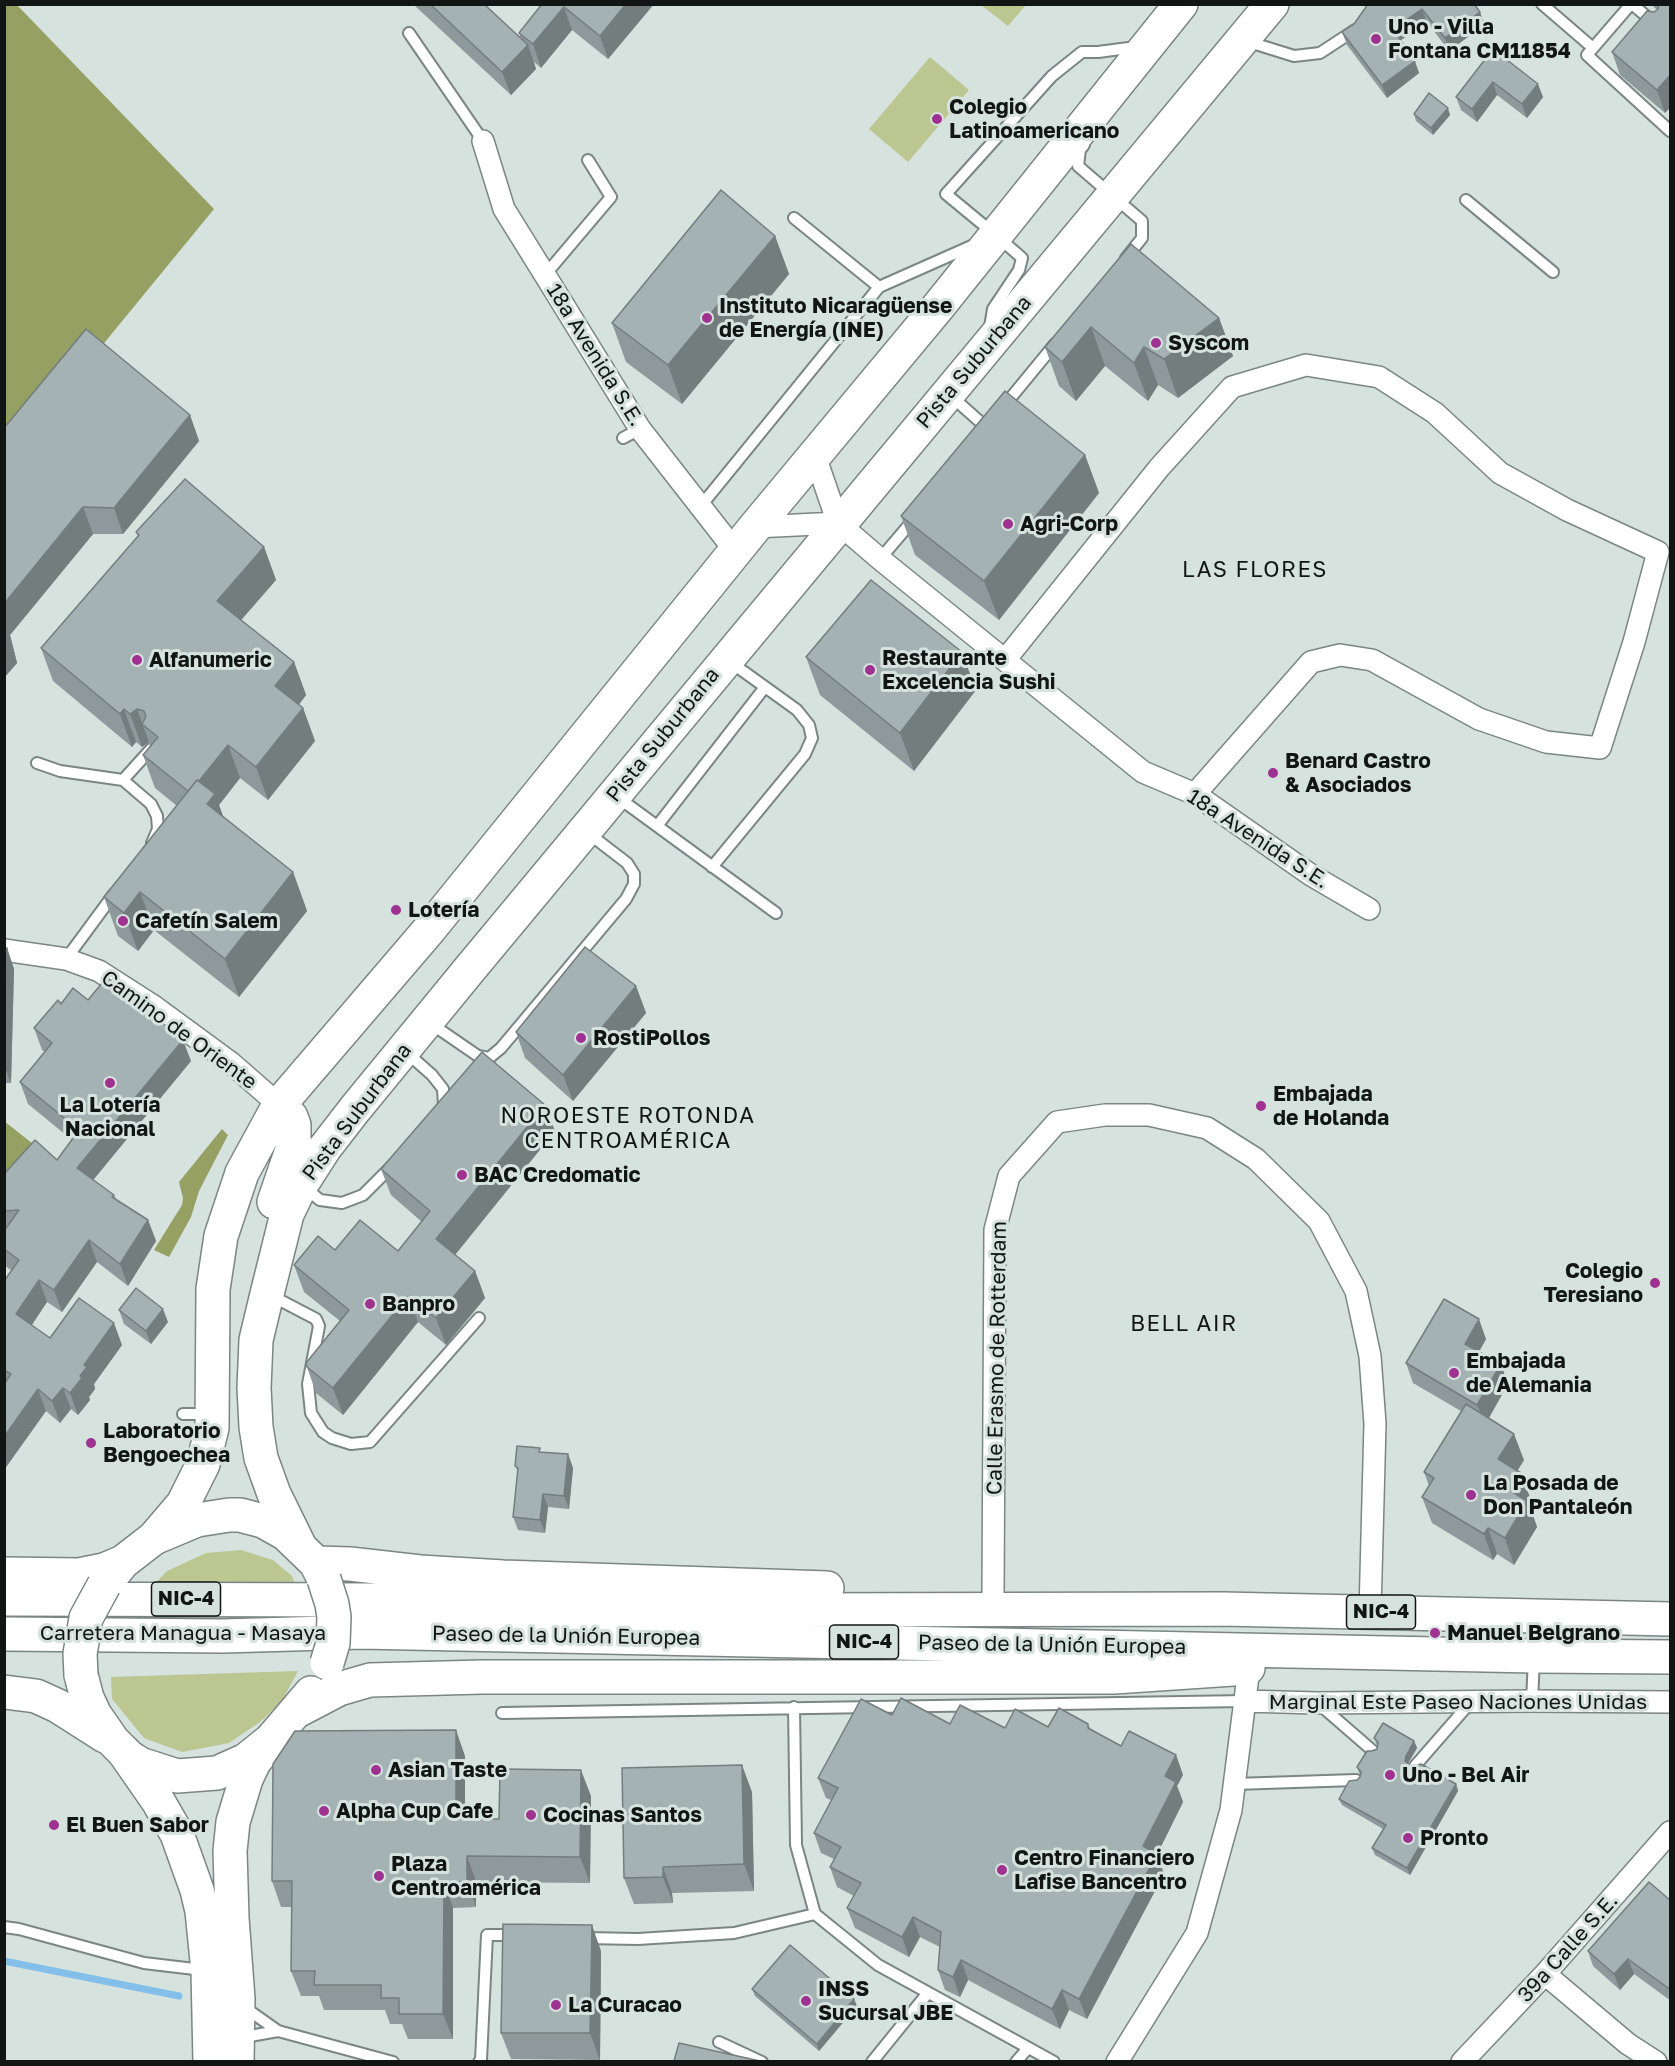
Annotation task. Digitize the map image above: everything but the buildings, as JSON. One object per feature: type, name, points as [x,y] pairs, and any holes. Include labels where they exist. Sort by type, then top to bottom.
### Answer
[{"type":"main road","points":[[228,2056],[208,1971],[202,1911],[186,1855],[159,1801],[95,1715],[87,1698],[81,1675],[80,1654],[86,1618],[114,1574],[154,1538],[183,1504],[203,1464],[210,1437],[197,1414],[213,1289],[221,1236],[242,1173],[279,1105],[428,932],[746,539],[996,235],[1152,50],[1181,4]]},
{"type":"main road","name":"Pista Suburbana","points":[[288,1721],[314,1689],[327,1663],[333,1643],[334,1617],[313,1562],[268,1478],[258,1442],[254,1388],[256,1340],[287,1214],[301,1185],[324,1149],[427,1020],[1272,4]]},
{"type":"main road","points":[[256,1340],[257,1284],[261,1247],[294,1144],[294,1125],[291,1117],[279,1105]]},
{"type":"main road","points":[[154,1538],[197,1520],[214,1516],[240,1515],[273,1526],[313,1562]]},
{"type":"main road","name":"Paseo de la Unión Europea","points":[[313,1562],[420,1572],[503,1576],[993,1594],[1088,1592],[1224,1609]]},
{"type":"main road","points":[[4,1574],[79,1575],[104,1570],[114,1574]]},
{"type":"main road","name":"Carretera Managua - Masaya","points":[[4,1599],[366,1600]]},
{"type":"main road","name":"Paseo de la Unión Europea","points":[[366,1600],[791,1610],[1224,1609],[1671,1619]]},
{"type":"main road","name":"Paseo de la Unión Europea","points":[[361,1632],[1671,1657]]},
{"type":"main road","name":"Carretera Managua - Masaya","points":[[4,1634],[223,1636],[361,1632]]},
{"type":"main road","points":[[4,1692],[36,1696],[58,1706],[150,1768],[177,1776],[196,1776],[217,1773],[234,1766],[257,1751],[288,1721],[339,1689],[370,1680],[482,1677],[1114,1677],[1249,1668],[1367,1651]]},
{"type":"main road","points":[[228,2056],[238,1999],[232,1918],[233,1822],[249,1771],[288,1721]]},
{"type":"street","name":"18a Avenida S.E.","points":[[483,141],[504,209],[545,275],[631,433],[700,507],[746,539]]},
{"type":"street","points":[[1005,660],[1159,468],[1232,387],[1306,365],[1379,377],[1435,413],[1500,473],[1567,510],[1658,552],[1634,642],[1600,748],[1546,742],[1479,719],[1372,660],[1340,655],[1311,662],[1195,794]]},
{"type":"street","points":[[746,539],[838,524],[815,456]]},
{"type":"street","name":"18a Avenida S.E.","points":[[838,524],[1143,772],[1195,794],[1311,875],[1369,909]]},
{"type":"street","name":"Camino de Oriente","points":[[4,950],[66,959],[99,971],[124,986],[231,1064],[279,1105]]},
{"type":"street","name":"Calle Erasmo de Rotterdam","points":[[993,1594],[995,1230],[1009,1176],[1057,1122],[1105,1115],[1149,1115],[1207,1128],[1256,1159],[1319,1221],[1356,1291],[1370,1356],[1375,1424],[1370,1612]]},
{"type":"street","points":[[1118,2061],[1197,1933],[1231,1810],[1249,1668]]},
{"type":"street","name":"Marginal Este Paseo Naciones Unidas","points":[[1245,1701],[1317,1703],[1671,1702]]},
{"type":"street","name":"39a Calle S.E.","points":[[1462,2061],[1545,1974],[1671,1832]]},
{"type":"street","points":[[1545,1974],[1628,2044],[1656,2061]]},
{"type":"lane","points":[[1542,4],[1593,48]]},
{"type":"lane","points":[[1660,27],[1631,4],[1587,55],[1671,131]]},
{"type":"lane","points":[[1243,40],[1294,56],[1320,53],[1353,32],[1360,23]]},
{"type":"lane","points":[[408,33],[483,141]]},
{"type":"lane","points":[[986,348],[993,309],[1019,270],[1022,258],[946,194],[1052,76],[1082,52],[1152,50]]},
{"type":"lane","points":[[1094,133],[1080,150],[1078,166],[1142,221],[1142,238],[1120,265]]},
{"type":"lane","points":[[545,275],[611,197],[588,160]]},
{"type":"lane","points":[[1466,200],[1553,272]]},
{"type":"lane","points":[[794,218],[879,287]]},
{"type":"lane","points":[[700,507],[879,287],[996,235]]},
{"type":"lane","points":[[980,437],[1061,337]]},
{"type":"lane","points":[[949,394],[987,428]]},
{"type":"lane","points":[[880,559],[921,510]]},
{"type":"lane","points":[[712,867],[805,754],[812,738],[809,725],[797,710],[726,659]]},
{"type":"lane","points":[[657,826],[765,687]]},
{"type":"lane","points":[[123,780],[151,749]]},
{"type":"lane","points":[[37,763],[60,771],[123,780],[150,804],[157,816],[158,829],[146,851]]},
{"type":"lane","points":[[614,794],[776,913]]},
{"type":"lane","points":[[427,1020],[478,1056],[489,1058],[509,1040],[626,898],[634,884],[634,874],[627,863],[585,831]]},
{"type":"lane","points":[[66,959],[120,887]]},
{"type":"lane","points":[[404,1050],[432,1075],[443,1089],[444,1107],[437,1116]]},
{"type":"lane","points":[[301,1185],[320,1200],[342,1203],[363,1195],[400,1157]]},
{"type":"lane","points":[[267,1294],[316,1319],[319,1326],[308,1384],[311,1413],[322,1431],[332,1438],[351,1444],[370,1442],[479,1318]]},
{"type":"lane","points":[[1532,1701],[1534,1656]]},
{"type":"lane","points":[[501,1713],[1245,1701]]},
{"type":"lane","points":[[1415,1766],[1471,1702]]},
{"type":"lane","points":[[1317,1703],[1373,1751]]},
{"type":"lane","points":[[794,1707],[796,1845],[815,1914],[878,1965],[927,1994],[1054,2061]]},
{"type":"lane","points":[[1234,1784],[1356,1780]]},
{"type":"lane","points":[[568,1937],[638,1940],[734,1933],[815,1914]]},
{"type":"lane","points":[[4,1927],[144,1963],[208,1971]]},
{"type":"lane","points":[[479,2061],[481,2060],[487,1935],[522,1936]]},
{"type":"lane","points":[[872,2061],[927,1994]]},
{"type":"lane","points":[[238,1999],[240,2004],[278,2031],[393,2061]]},
{"type":"lane","points":[[228,2056],[250,2036],[278,2031]]},
{"type":"lane","points":[[719,2042],[762,2061]]},
{"type":"lane","points":[[1016,2061],[1028,2048]]},
{"type":"green space","points":[[16,4],[214,209],[5,464],[4,5]]},
{"type":"green space","points":[[981,5],[1026,5],[1008,26]]},
{"type":"green space","points":[[930,57],[969,90],[908,162],[869,129]]},
{"type":"green space","points":[[4,1121],[47,1155],[4,1196]]},
{"type":"green space","points":[[222,1129],[228,1135],[199,1191],[191,1217],[169,1257],[154,1250],[182,1205],[183,1198],[179,1182]]},
{"type":"green space","points":[[241,1550],[273,1560],[292,1576],[301,1600],[141,1598],[167,1571],[206,1553]]},
{"type":"green space","points":[[298,1671],[282,1701],[260,1722],[229,1743],[182,1752],[144,1738],[112,1699],[111,1677]]},
{"type":"waterway","points":[[4,1961],[179,1996]]},
{"type":"place","name":"Uno - Villa Fontana CM11854","points":[[1376,39]]},
{"type":"place","name":"Colegio Latinoamericano","points":[[937,119]]},
{"type":"place","name":"Instituto Nicaragüense de Energía (INE)","points":[[707,318]]},
{"type":"place","name":"Syscom","points":[[1156,343]]},
{"type":"place","name":"Agri-Corp","points":[[1008,524]]},
{"type":"place","name":"Alfanumeric","points":[[137,660]]},
{"type":"place","name":"Restaurante Excelencia Sushi","points":[[870,670]]},
{"type":"place","name":"Benard Castro & Asociados","points":[[1273,773]]},
{"type":"place","name":"Lotería","points":[[396,910]]},
{"type":"place","name":"Cafetín Salem","points":[[123,921]]},
{"type":"place","name":"RostiPollos","points":[[581,1038]]},
{"type":"place","name":"La Lotería Nacional","points":[[110,1083]]},
{"type":"place","name":"Embajada de Holanda","points":[[1261,1106]]},
{"type":"place","name":"BAC Credomatic","points":[[462,1175]]},
{"type":"place","name":"Colegio Teresiano","points":[[1655,1283]]},
{"type":"place","name":"Banpro","points":[[370,1304]]},
{"type":"place","name":"Embajada de Alemania","points":[[1454,1373]]},
{"type":"place","name":"Laboratorio Bengoechea","points":[[91,1443]]},
{"type":"place","name":"La Posada de Don Pantaleón","points":[[1471,1495]]},
{"type":"place","name":"Manuel Belgrano","points":[[1435,1633]]},
{"type":"place","name":"Asian Taste","points":[[376,1770]]},
{"type":"place","name":"Uno - Bel Air","points":[[1390,1775]]},
{"type":"place","name":"Alpha Cup Cafe","points":[[324,1811]]},
{"type":"place","name":"Cocinas Santos","points":[[531,1815]]},
{"type":"place","name":"El Buen Sabor","points":[[54,1825]]},
{"type":"place","name":"Pronto","points":[[1408,1838]]},
{"type":"place","name":"Centro Financiero Lafise Bancentro","points":[[1002,1870]]},
{"type":"place","name":"Plaza Centroamérica","points":[[379,1876]]},
{"type":"place","name":"INSS Sucursal JBE","points":[[806,2001]]},
{"type":"place","name":"La Curacao","points":[[556,2005]]},
{"type":"district","name":"LAS FLORES","points":[[1255,570]]},
{"type":"district","name":"NOROESTE ROTONDA CENTROAMÉRICA","points":[[628,1128]]},
{"type":"district","name":"BELL AIR","points":[[1184,1324]]}]
